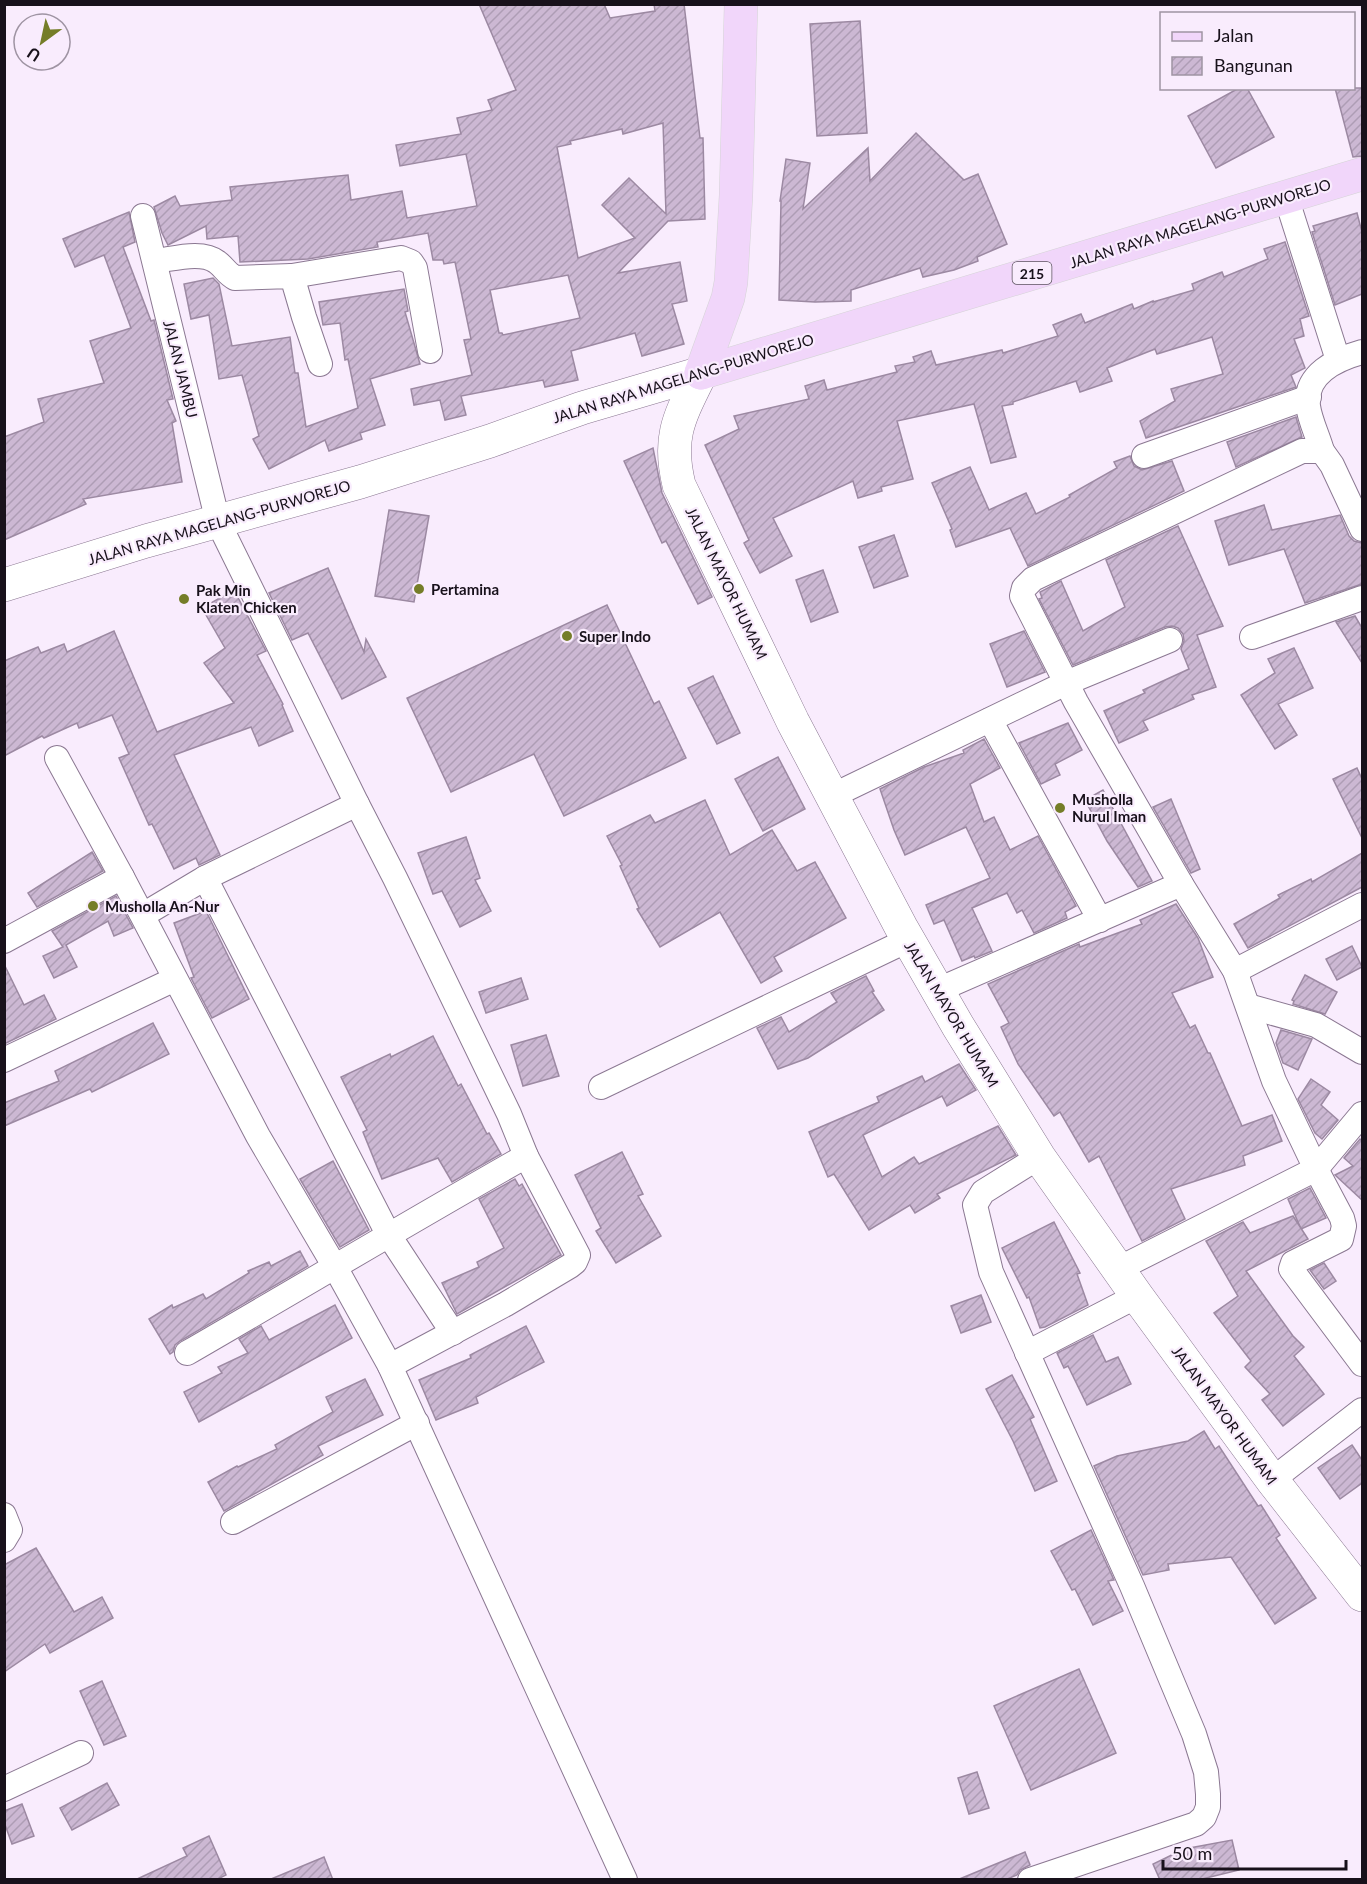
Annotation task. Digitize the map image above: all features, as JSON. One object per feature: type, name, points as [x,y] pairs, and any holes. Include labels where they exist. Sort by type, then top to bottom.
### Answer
[{"type":"main road","points":[[701,373],[732,282],[741,4]]},
{"type":"main road","name":"JALAN RAYA MAGELANG-PURWOREJO","points":[[4,585],[146,541],[360,483],[490,441],[582,408],[1362,174]]},
{"type":"main road","name":"JALAN MAYOR HUMAM","points":[[701,373],[683,408],[676,432],[674,462],[679,485],[793,722],[908,940],[1039,1157],[1137,1296],[1272,1480],[1361,1590]]},
{"type":"street","points":[[1286,197],[1338,360]]},
{"type":"street","name":"JALAN JAMBU","points":[[143,216],[218,522],[406,899],[509,1114],[526,1156],[571,1237],[578,1255],[578,1259],[570,1266],[453,1333]]},
{"type":"street","points":[[155,261],[209,257],[218,262],[228,275],[235,278],[292,276],[401,258],[411,262],[415,268],[430,351]]},
{"type":"street","points":[[292,276],[321,364]]},
{"type":"street","points":[[1362,352],[1326,366],[1310,387],[1308,405],[1322,450],[1332,465],[1362,529]]},
{"type":"street","points":[[1144,456],[1309,397]]},
{"type":"street","points":[[1322,450],[1302,451],[1033,579],[1024,588],[1022,596],[1066,683],[1181,884],[1235,970],[1274,1081],[1344,1226],[1341,1239],[1293,1263],[1291,1269],[1362,1364]]},
{"type":"street","points":[[1252,637],[1362,598]]},
{"type":"street","points":[[832,796],[1066,683],[1170,640]]},
{"type":"street","points":[[990,720],[1100,920]]},
{"type":"street","points":[[57,758],[258,1136],[390,1366],[625,1880]]},
{"type":"street","points":[[142,915],[205,878],[357,804]]},
{"type":"street","points":[[4,941],[122,877]]},
{"type":"street","points":[[205,878],[387,1234],[453,1333],[390,1366]]},
{"type":"street","points":[[938,990],[1181,884]]},
{"type":"street","points":[[1235,970],[1362,905]]},
{"type":"street","points":[[601,1087],[908,940]]},
{"type":"street","points":[[4,1060],[175,979]]},
{"type":"street","points":[[1248,1006],[1316,1025],[1362,1052]]},
{"type":"street","points":[[1118,1269],[1316,1169],[1362,1114]]},
{"type":"street","points":[[187,1353],[387,1234],[526,1156]]},
{"type":"street","points":[[1030,1880],[1196,1824],[1204,1816],[1208,1807],[1206,1772],[1185,1713],[1132,1586],[991,1272],[975,1205],[982,1192],[1039,1157]]},
{"type":"street","points":[[1027,1353],[1137,1296]]},
{"type":"street","points":[[1272,1480],[1362,1410]]},
{"type":"street","points":[[233,1522],[417,1423]]},
{"type":"street","points":[[4,1515],[10,1530],[4,1540]]},
{"type":"street","points":[[4,1789],[81,1753]]},
{"type":"building","points":[[479,4],[604,4],[610,18],[655,11],[654,4],[684,4],[700,138],[703,138],[705,219],[668,221],[618,273],[680,262],[687,301],[672,304],[684,344],[642,356],[635,333],[571,351],[578,380],[545,387],[543,380],[461,396],[466,415],[445,420],[440,400],[414,405],[411,389],[472,375],[464,340],[471,339],[455,262],[444,264],[443,260],[433,260],[428,233],[377,242],[378,247],[308,259],[240,262],[238,236],[207,239],[206,226],[168,245],[162,233],[154,207],[175,196],[180,206],[232,200],[230,187],[348,175],[351,200],[402,191],[407,218],[477,206],[466,154],[400,166],[396,145],[461,134],[457,118],[492,110],[488,100],[516,90]],"holes":[[[663,123],[666,214],[629,178],[602,205],[635,238],[578,258],[557,147],[571,144],[570,141],[622,129],[623,134]],[[568,275],[580,318],[503,335],[499,333],[490,290]]]},
{"type":"building","points":[[860,21],[867,133],[817,136],[810,24]]},
{"type":"building","points":[[1362,88],[1362,156],[1353,157],[1336,90]]},
{"type":"building","points":[[1235,90],[1248,90],[1274,137],[1216,168],[1188,116]]},
{"type":"building","points":[[916,133],[964,180],[978,174],[1007,244],[977,257],[978,261],[954,270],[923,277],[920,268],[851,290],[851,301],[779,300],[780,201],[786,159],[810,163],[803,209],[868,148],[870,181]]},
{"type":"building","points":[[129,212],[135,242],[123,247],[151,321],[154,320],[173,399],[167,400],[176,421],[172,423],[182,482],[83,499],[86,504],[4,540],[4,437],[44,422],[38,399],[104,383],[90,341],[131,328],[104,255],[75,267],[63,239]]},
{"type":"building","points":[[1357,213],[1362,232],[1362,294],[1335,305],[1312,232],[1315,231],[1313,226]]},
{"type":"building","points":[[1285,242],[1309,316],[1300,319],[1304,336],[1294,339],[1305,368],[1291,375],[1296,387],[1146,438],[1140,421],[1175,401],[1171,389],[1223,374],[1212,337],[1157,354],[1155,349],[1107,368],[1112,381],[1080,392],[1076,381],[1002,406],[1016,457],[991,463],[974,404],[897,421],[913,479],[881,487],[882,491],[858,498],[853,481],[773,518],[792,556],[760,573],[744,543],[749,540],[705,445],[739,429],[734,416],[809,399],[805,386],[824,380],[827,390],[897,372],[895,366],[915,362],[913,357],[931,351],[936,365],[1002,350],[1003,353],[1058,336],[1053,325],[1081,314],[1085,323],[1132,304],[1134,309],[1153,301],[1194,290],[1192,284],[1222,272],[1224,277],[1268,259],[1264,249]]},
{"type":"building","points":[[213,278],[219,284],[232,346],[290,337],[306,427],[358,408],[348,359],[345,360],[340,323],[323,325],[319,302],[404,289],[408,311],[405,312],[420,364],[370,379],[385,425],[360,433],[362,439],[329,451],[325,440],[269,469],[253,439],[259,436],[242,375],[219,379],[209,315],[191,319],[184,284]]},
{"type":"building","points":[[1296,417],[1302,437],[1236,467],[1227,442]]},
{"type":"building","points":[[653,448],[662,493],[712,597],[698,604],[666,541],[662,543],[624,461]]},
{"type":"building","points":[[1130,456],[1134,466],[1142,470],[1172,461],[1184,491],[1028,566],[1010,528],[956,547],[950,530],[952,529],[932,483],[970,467],[989,510],[1026,493],[1036,514],[1070,497],[1069,495],[1117,468],[1114,462]]},
{"type":"building","points":[[1264,505],[1272,530],[1340,515],[1349,536],[1354,541],[1362,543],[1362,584],[1305,603],[1284,549],[1229,565],[1215,521]]},
{"type":"building","points":[[389,510],[429,516],[414,602],[375,596]]},
{"type":"building","points":[[1178,526],[1223,626],[1197,635],[1216,687],[1192,695],[1194,699],[1143,721],[1148,730],[1119,743],[1104,711],[1145,693],[1143,690],[1189,669],[1181,649],[1184,641],[1183,634],[1178,628],[1165,627],[1073,665],[1039,599],[1042,598],[1040,592],[1061,581],[1083,631],[1125,607],[1106,560]]},
{"type":"building","points":[[894,535],[908,576],[874,588],[859,547]]},
{"type":"building","points":[[328,568],[364,652],[366,639],[386,677],[342,699],[308,633],[292,640],[269,593]]},
{"type":"building","points":[[823,570],[838,612],[811,622],[796,580]]},
{"type":"building","points":[[234,590],[266,651],[257,655],[283,704],[293,731],[259,746],[251,727],[174,755],[220,855],[199,865],[196,858],[174,869],[152,824],[149,825],[119,758],[129,754],[112,715],[79,728],[77,723],[44,738],[42,736],[4,756],[4,661],[38,647],[41,653],[64,644],[67,652],[114,631],[157,732],[234,703],[204,663],[225,648],[202,608]]},
{"type":"building","points":[[607,605],[654,704],[659,701],[686,758],[564,816],[534,754],[451,792],[407,698]]},
{"type":"building","points":[[1355,616],[1362,628],[1362,663],[1336,622]]},
{"type":"building","points":[[1024,631],[1045,672],[1007,687],[990,644]]},
{"type":"building","points":[[1294,648],[1313,688],[1278,704],[1297,735],[1275,749],[1241,695],[1275,673],[1268,659]]},
{"type":"building","points":[[713,676],[740,733],[717,744],[688,688]]},
{"type":"building","points":[[1068,723],[1082,750],[1055,764],[1060,775],[1041,784],[1019,743]]},
{"type":"building","points":[[984,739],[1000,768],[970,784],[984,822],[994,817],[1010,850],[1038,836],[1076,906],[1065,912],[1067,918],[1034,933],[1022,910],[1017,913],[1007,893],[972,908],[992,951],[962,961],[944,920],[934,924],[926,905],[990,878],[966,827],[905,855],[880,789],[924,767],[964,753],[963,750]]},
{"type":"building","points":[[778,757],[805,809],[763,831],[735,779]]},
{"type":"building","points":[[1357,768],[1362,779],[1362,838],[1333,779]]},
{"type":"building","points":[[1103,790],[1152,881],[1138,887],[1107,841],[1085,800]]},
{"type":"building","points":[[1171,799],[1200,869],[1191,873],[1153,807]]},
{"type":"building","points":[[705,800],[730,855],[772,830],[797,871],[815,862],[846,918],[774,957],[782,971],[761,983],[720,912],[660,947],[637,909],[639,908],[620,866],[622,865],[607,836],[650,815],[655,823]]},
{"type":"building","points":[[466,837],[480,878],[475,880],[491,911],[460,927],[442,891],[433,894],[418,853]]},
{"type":"building","points":[[92,852],[103,871],[37,907],[28,893]]},
{"type":"building","points":[[1362,853],[1362,887],[1248,948],[1234,924],[1280,898],[1278,895],[1311,879],[1312,882]]},
{"type":"building","points":[[116,896],[133,928],[114,936],[108,921],[66,945],[77,967],[54,978],[43,956],[63,947],[52,931]]},
{"type":"building","points":[[1176,904],[1198,938],[1213,977],[1172,993],[1190,1028],[1195,1025],[1210,1053],[1242,1126],[1272,1115],[1282,1141],[1243,1156],[1245,1165],[1171,1189],[1185,1219],[1142,1241],[1099,1156],[1089,1162],[1060,1112],[1054,1116],[1018,1064],[1001,1027],[1009,1023],[988,984],[1079,944],[1080,947],[1142,924],[1140,920]]},
{"type":"building","points":[[206,911],[249,999],[212,1018],[191,978],[194,977],[174,923]]},
{"type":"building","points":[[1352,946],[1362,967],[1337,980],[1326,959]]},
{"type":"building","points":[[4,964],[24,1005],[44,995],[56,1019],[4,1044]]},
{"type":"building","points":[[1305,975],[1337,992],[1325,1014],[1293,1004],[1292,1000]]},
{"type":"building","points":[[866,976],[874,991],[872,992],[884,1010],[808,1058],[778,1069],[757,1028],[781,1017],[789,1032],[837,1002],[831,993]]},
{"type":"building","points":[[521,978],[528,999],[486,1013],[479,992]]},
{"type":"building","points":[[153,1023],[169,1054],[92,1092],[90,1089],[4,1126],[4,1103],[59,1081],[55,1071]]},
{"type":"building","points":[[1281,1030],[1312,1039],[1298,1070],[1283,1063],[1276,1043]]},
{"type":"building","points":[[546,1035],[559,1076],[523,1086],[511,1045]]},
{"type":"building","points":[[433,1036],[458,1086],[461,1084],[487,1134],[489,1133],[501,1154],[452,1182],[438,1158],[382,1179],[363,1132],[367,1130],[341,1077],[390,1054],[391,1057]]},
{"type":"building","points":[[959,1064],[976,1090],[947,1106],[942,1096],[863,1135],[882,1177],[914,1157],[919,1164],[998,1126],[1016,1155],[937,1194],[940,1198],[915,1213],[910,1205],[869,1230],[834,1174],[828,1177],[809,1132],[879,1102],[877,1097],[922,1076],[925,1082]]},
{"type":"building","points":[[1311,1079],[1330,1092],[1321,1105],[1338,1120],[1322,1139],[1315,1133],[1298,1099]]},
{"type":"building","points":[[1360,1139],[1362,1141],[1362,1200],[1335,1175],[1353,1166],[1344,1158]]},
{"type":"building","points":[[622,1152],[643,1194],[638,1196],[661,1236],[616,1263],[596,1231],[601,1228],[575,1175]]},
{"type":"building","points":[[333,1161],[369,1230],[340,1247],[300,1179]]},
{"type":"building","points":[[515,1179],[519,1186],[522,1184],[561,1255],[457,1314],[442,1283],[479,1267],[477,1262],[504,1248],[479,1199]]},
{"type":"building","points":[[1310,1188],[1326,1218],[1301,1229],[1288,1199]]},
{"type":"building","points":[[1293,1216],[1308,1239],[1246,1271],[1293,1336],[1304,1347],[1294,1356],[1324,1394],[1283,1426],[1262,1400],[1270,1394],[1245,1367],[1251,1361],[1214,1313],[1238,1296],[1206,1241],[1243,1222],[1250,1233]]},
{"type":"building","points":[[1054,1222],[1080,1273],[1077,1274],[1088,1305],[1040,1328],[1029,1297],[1027,1298],[1002,1248]]},
{"type":"building","points":[[300,1251],[308,1266],[180,1341],[170,1354],[149,1319],[172,1305],[173,1308],[203,1294],[206,1299],[249,1273],[248,1271],[269,1262],[271,1266]]},
{"type":"building","points":[[1324,1263],[1336,1281],[1324,1289],[1310,1270]]},
{"type":"building","points":[[981,1295],[991,1322],[961,1333],[951,1306]]},
{"type":"building","points":[[335,1305],[352,1338],[199,1422],[184,1392],[222,1373],[218,1367],[248,1353],[239,1339],[261,1326],[269,1340]]},
{"type":"building","points":[[526,1326],[544,1362],[476,1397],[478,1403],[436,1420],[419,1380],[471,1358],[470,1355]]},
{"type":"building","points":[[1093,1335],[1106,1362],[1118,1357],[1131,1384],[1087,1405],[1068,1366],[1064,1368],[1057,1353]]},
{"type":"building","points":[[1012,1375],[1034,1417],[1030,1419],[1057,1481],[1035,1491],[1013,1441],[986,1389]]},
{"type":"building","points":[[365,1379],[383,1415],[318,1446],[323,1455],[224,1511],[208,1482],[237,1466],[277,1449],[275,1445],[333,1412],[326,1397]]},
{"type":"building","points":[[1204,1431],[1215,1449],[1219,1446],[1258,1506],[1261,1505],[1280,1535],[1276,1538],[1316,1598],[1275,1624],[1231,1557],[1168,1564],[1169,1570],[1143,1575],[1094,1466],[1117,1456],[1188,1441]]},
{"type":"building","points":[[1352,1445],[1362,1460],[1362,1483],[1340,1499],[1318,1468]]},
{"type":"building","points":[[1091,1530],[1114,1580],[1108,1581],[1123,1611],[1093,1625],[1075,1589],[1072,1590],[1051,1551]]},
{"type":"building","points":[[36,1548],[74,1612],[102,1597],[113,1618],[50,1653],[45,1644],[4,1672],[4,1565]]},
{"type":"building","points":[[1079,1669],[1116,1753],[1031,1790],[994,1706]]},
{"type":"building","points":[[102,1681],[126,1736],[104,1745],[80,1691]]},
{"type":"building","points":[[977,1772],[989,1808],[969,1814],[958,1778]]},
{"type":"building","points":[[107,1783],[119,1805],[72,1830],[60,1808]]},
{"type":"building","points":[[22,1804],[34,1836],[12,1844],[4,1822],[4,1811]]},
{"type":"building","points":[[209,1836],[226,1875],[216,1880],[135,1880],[187,1856],[183,1848]]},
{"type":"building","points":[[1232,1840],[1239,1870],[1198,1880],[1160,1880],[1153,1864],[1184,1849]]},
{"type":"building","points":[[1025,1852],[1030,1865],[1020,1870],[1017,1875],[1005,1880],[957,1880]]},
{"type":"building","points":[[324,1857],[333,1880],[271,1880],[271,1879]]},
{"type":"place","name":"Pertamina","points":[[419,589]]},
{"type":"place","name":"Pak Min Klaten Chicken","points":[[184,599]]},
{"type":"place","name":"Super Indo","points":[[567,636]]},
{"type":"place","name":"Musholla Nurul Iman","points":[[1060,808]]},
{"type":"place","name":"Musholla An-Nur","points":[[93,906]]}]
